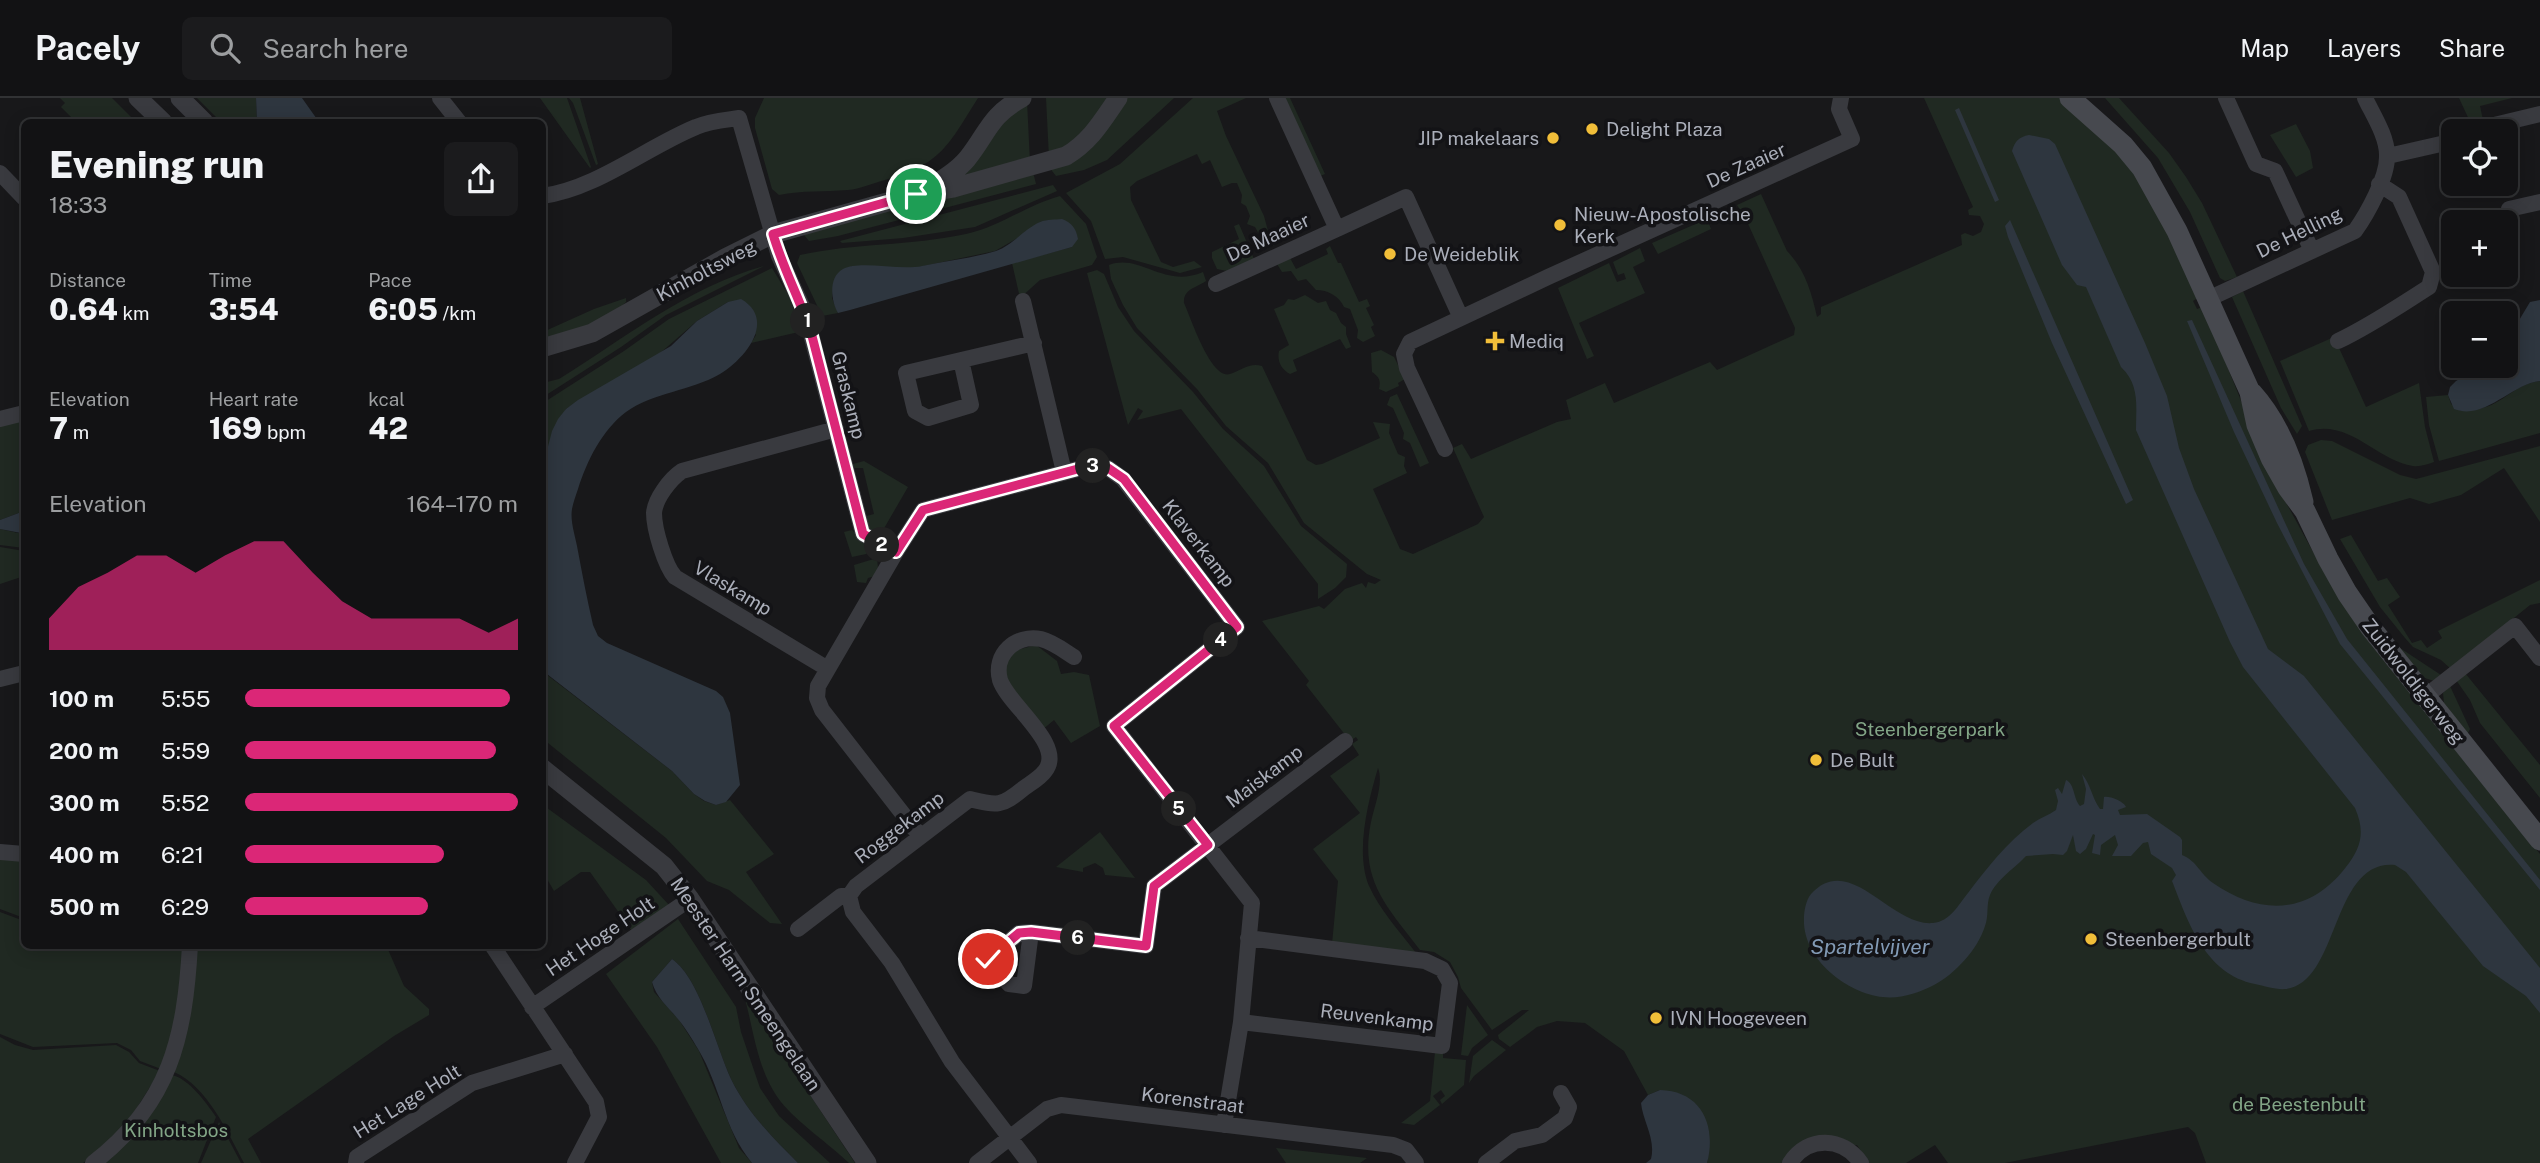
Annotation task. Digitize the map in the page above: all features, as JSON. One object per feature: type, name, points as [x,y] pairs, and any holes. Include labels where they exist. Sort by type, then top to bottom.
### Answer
[{"type":"main road","name":"Zuidwoldigerweg","points":[[2070,98],[2115,137],[2142,168],[2176,231],[2250,392],[2257,425],[2270,457],[2305,511],[2347,593],[2371,628],[2540,840]]},
{"type":"street","points":[[138,98],[160,119]]},
{"type":"street","points":[[180,98],[201,119]]},
{"type":"street","points":[[440,98],[452,119]]},
{"type":"street","name":"Kinholtsweg","points":[[916,194],[959,167],[972,153],[993,120],[1022,98]]},
{"type":"street","name":"Kinholtsweg","points":[[546,347],[592,332],[773,234],[1066,156],[1097,131],[1118,98]]},
{"type":"street","points":[[1277,98],[1337,229]]},
{"type":"street","name":"De Zaaier","points":[[1461,318],[1852,139],[1839,109],[1841,98]]},
{"type":"street","points":[[2226,98],[2256,164],[2276,172],[2312,251]]},
{"type":"street","points":[[2365,98],[2383,137],[2388,156],[2441,144]]},
{"type":"street","points":[[2518,119],[2540,114]]},
{"type":"street","name":"Graskamp","points":[[546,195],[597,177],[698,125],[738,118],[779,256],[806,315],[863,534],[896,552]]},
{"type":"street","name":"De Helling","points":[[2208,299],[2355,231],[2366,216],[2388,156]]},
{"type":"street","points":[[0,173],[21,195]]},
{"type":"street","points":[[2338,341],[2371,325],[2379,316],[2429,287],[2433,272],[2399,197],[2379,184]]},
{"type":"street","name":"De Maaier","points":[[1216,284],[1406,197],[1461,318]]},
{"type":"street","points":[[2509,209],[2540,202]]},
{"type":"street","points":[[1023,301],[1065,472]]},
{"type":"street","points":[[1445,449],[1407,368],[1404,354],[1410,342],[1461,318]]},
{"type":"street","points":[[961,360],[971,405],[928,418],[915,411],[906,373],[961,360],[1034,343]]},
{"type":"street","points":[[0,419],[21,414]]},
{"type":"street","name":"Vlaskamp","points":[[828,669],[676,577],[666,561],[654,513],[670,482],[682,471],[836,429]]},
{"type":"street","name":"Klaverkamp","points":[[920,836],[819,704],[818,686],[923,510],[1089,466],[1108,468],[1124,479],[1237,627],[1114,726],[1252,903],[1241,1022],[1224,1125]]},
{"type":"street","points":[[2426,696],[2515,626],[2540,657]]},
{"type":"street","name":"Roggekamp","points":[[798,929],[841,896],[849,896],[856,886],[970,799],[996,805],[1010,800],[1046,770],[1050,755],[1043,738],[1005,692],[999,678],[999,663],[1004,651],[1013,643],[1038,638],[1052,643],[1074,657]]},
{"type":"street","points":[[0,679],[21,674]]},
{"type":"street","name":"Maiskamp","points":[[1031,932],[1146,946],[1154,886],[1345,741]]},
{"type":"street","name":"Meester Harm Smeengelaan","points":[[546,771],[664,866],[690,899],[867,1163]]},
{"type":"street","points":[[0,852],[21,854]]},
{"type":"street","points":[[849,896],[853,912],[892,963],[952,1062],[1029,1163]]},
{"type":"street","name":"Het Hoge Holt","points":[[532,1007],[690,899]]},
{"type":"street","name":"Reuvenkamp","points":[[1241,1022],[1442,1046],[1450,983],[1442,969],[1425,961],[1248,939]]},
{"type":"street","points":[[93,1163],[110,1150],[132,1126],[150,1102],[166,1072],[178,1042],[186,1007],[190,949]]},
{"type":"street","points":[[495,949],[596,1102],[599,1117],[575,1163]]},
{"type":"street","name":"Het Lage Holt","points":[[356,1163],[357,1157],[472,1083],[565,1054]]},
{"type":"street","points":[[1486,1163],[1515,1141],[1542,1135],[1565,1118],[1569,1107],[1561,1093]]},
{"type":"street","name":"Korenstraat","points":[[977,1163],[1047,1109],[1061,1105],[1393,1145],[1406,1150],[1416,1163]]},
{"type":"street","points":[[1790,1163],[1807,1146],[1828,1142],[1847,1148],[1861,1163]]},
{"type":"green space","points":[[60,98],[112,98],[133,119],[73,119],[61,107],[65,103]]},
{"type":"green space","points":[[197,98],[256,98],[257,119],[218,119]]},
{"type":"green space","points":[[540,98],[567,98],[590,168]]},
{"type":"green space","points":[[569,98],[580,98],[598,164],[596,165],[573,103]]},
{"type":"green space","points":[[764,98],[978,98],[942,151],[919,167],[853,189],[779,195],[772,189],[755,128],[755,118]]},
{"type":"green space","points":[[1046,98],[1112,98],[1100,120],[1049,158]]},
{"type":"green space","points":[[1124,98],[1174,98],[1107,160],[1084,170],[1056,176],[1049,167]]},
{"type":"green space","points":[[1193,98],[1246,98],[1217,111],[1264,216],[1268,231],[1271,231],[1277,244],[1262,249],[1264,243],[1255,227],[1247,224],[1250,216],[1246,206],[1241,203],[1242,195],[1237,183],[1222,187],[1210,160],[1202,164],[1197,154],[1137,181],[1130,187],[1131,200],[1161,262],[1173,267],[1194,261],[1202,267],[1180,273],[1123,257],[1105,259],[1091,221],[1066,193],[1120,164]]},
{"type":"green space","points":[[1285,98],[1290,98],[1325,174],[1320,176]]},
{"type":"green space","name":"Steenbergerpark","points":[[1924,98],[2063,98],[2098,130],[2145,187],[2199,297],[2193,301],[2197,309],[2203,307],[2272,477],[2329,581],[2372,646],[2540,854],[2540,1163],[2206,1163],[2195,1133],[2188,1127],[2005,1163],[1948,1163],[1935,1145],[1906,1163],[1869,1163],[1857,1145],[1789,1152],[1782,1163],[1707,1163],[1708,1157],[1660,1090],[1648,1095],[1624,1051],[1585,1023],[1557,1021],[1537,1027],[1510,1047],[1499,1039],[1498,1035],[1529,1010],[1522,1010],[1492,1030],[1461,988],[1450,962],[1434,952],[1420,950],[1379,892],[1369,860],[1368,842],[1379,788],[1378,768],[1364,827],[1365,873],[1379,904],[1416,953],[1332,944],[1338,881],[1313,849],[1360,813],[1330,776],[1359,755],[1352,744],[1358,740],[1356,737],[1350,741],[1306,685],[1309,681],[1262,621],[1319,606],[1324,609],[1345,589],[1362,583],[1366,588],[1368,582],[1375,584],[1381,580],[1367,574],[1304,523],[1268,463],[1226,426],[1197,389],[1137,328],[1111,279],[1109,265],[1131,263],[1176,276],[1203,272],[1206,281],[1188,292],[1184,303],[1209,358],[1223,373],[1230,374],[1254,365],[1262,366],[1307,460],[1316,465],[1322,464],[1380,438],[1373,422],[1390,424],[1389,433],[1398,454],[1405,457],[1404,466],[1407,473],[1373,489],[1400,549],[1413,554],[1478,524],[1484,517],[1453,448],[1462,444],[1471,459],[1557,422],[1571,419],[1566,400],[1605,383],[1614,403],[1710,362],[1717,370],[1794,335],[1795,328],[1745,217],[1737,205],[1761,194],[1787,251],[1803,274],[1817,317],[1821,314],[1821,307],[1962,245],[1961,235],[1965,233],[1973,236],[1981,232],[1984,224],[1980,216],[1969,215],[1968,210],[1973,207]]},
{"type":"green space","points":[[2105,98],[2119,98],[2169,153],[2202,203],[2237,277],[2225,281],[2220,278],[2190,212],[2158,158]]},
{"type":"green space","points":[[2459,98],[2512,98],[2480,106],[2483,119],[2469,119]]},
{"type":"green space","points":[[1027,101],[1030,162],[952,183],[984,142]]},
{"type":"green space","points":[[2296,124],[2310,151],[2313,168],[2296,177],[2270,135]]},
{"type":"green space","points":[[1033,172],[1036,184],[838,236],[809,241],[804,235],[812,231]]},
{"type":"green space","points":[[1053,185],[1057,191],[975,227],[903,238],[840,241]]},
{"type":"green space","points":[[1060,196],[1086,224],[1097,257],[1092,265],[1040,280],[1020,298],[1012,263],[1072,247],[1050,220],[1040,222],[995,251],[909,269],[852,266],[834,283],[832,298],[838,313],[822,316],[797,263],[800,255],[820,251],[924,241],[978,231]]},
{"type":"green space","points":[[1707,219],[1711,229],[1658,254],[1652,243]]},
{"type":"green space","points":[[1239,224],[1254,259],[1227,271],[1217,269],[1212,252],[1239,239],[1234,226]]},
{"type":"green space","points":[[1330,246],[1359,302],[1367,299],[1370,306],[1366,308],[1374,325],[1371,327],[1375,336],[1363,342],[1357,338],[1358,330],[1350,309],[1344,307],[1333,294],[1316,290],[1306,279],[1298,281],[1291,271],[1282,272],[1277,264],[1290,258],[1296,269],[1328,254],[1326,249]]},
{"type":"green space","points":[[1640,248],[1645,261],[1633,267],[1645,293],[1579,323],[1594,356],[1587,359],[1558,288],[1609,263],[1617,282],[1626,279],[1624,273],[1618,275],[1613,262]]},
{"type":"green space","points":[[764,266],[666,315],[546,395],[546,382],[559,379],[683,300],[736,275]]},
{"type":"green space","points":[[772,268],[789,296],[803,331],[751,343],[756,335],[728,302],[697,321],[659,354],[566,409],[546,459],[546,401],[669,319]]},
{"type":"green space","points":[[1097,270],[1104,274],[1118,307],[1134,331],[1193,392],[1223,429],[1264,466],[1301,526],[1347,564],[1346,577],[1335,588],[1318,599],[1318,584],[1181,409],[1137,420],[1143,411],[1138,408],[1128,425],[1087,273]]},
{"type":"green space","points":[[2243,291],[2302,426],[2297,434],[2281,408],[2232,297]]},
{"type":"green space","points":[[1305,295],[1318,303],[1326,301],[1330,310],[1336,313],[1346,327],[1351,347],[1346,349],[1340,339],[1293,360],[1297,371],[1290,374],[1279,361],[1279,351],[1289,345],[1274,309],[1284,305],[1288,299],[1294,300]]},
{"type":"green space","points":[[626,298],[626,302],[608,316],[546,339],[546,331]]},
{"type":"green space","points":[[2334,337],[2366,407],[2419,383],[2425,427],[2434,462],[2421,466],[2400,463],[2350,435],[2324,429],[2309,431],[2280,361]]},
{"type":"green space","points":[[1381,350],[1394,357],[1405,379],[1398,383],[1399,386],[1386,392],[1379,389],[1379,379],[1372,372],[1371,353]]},
{"type":"green space","points":[[2540,381],[2540,433],[2439,461],[2429,425],[2426,397],[2448,395],[2451,404],[2461,411],[2471,410],[2489,406],[2525,385]]},
{"type":"green space","points":[[1397,394],[1429,463],[1420,467],[1410,443],[1403,439],[1404,433],[1393,408],[1387,405],[1390,397]]},
{"type":"green space","points":[[21,418],[21,512],[0,520],[0,423]]},
{"type":"green space","points":[[2321,440],[2332,441],[2400,475],[2416,479],[2540,446],[2540,522],[2504,468],[2461,495],[2429,504],[2410,498],[2332,520],[2305,452],[2308,445]]},
{"type":"green space","points":[[864,461],[908,487],[879,537],[870,532],[863,517],[874,514],[863,468],[851,468],[849,465]]},
{"type":"green space","points":[[0,529],[21,532],[21,548],[0,545]]},
{"type":"green space","points":[[852,530],[871,549],[866,554],[852,557],[844,532]]},
{"type":"green space","points":[[2351,535],[2378,581],[2387,578],[2400,597],[2388,605],[2412,643],[2421,640],[2427,648],[2442,638],[2438,631],[2540,580],[2540,603],[2530,605],[2451,669],[2441,660],[2413,647],[2380,607],[2340,539]]},
{"type":"green space","points":[[0,547],[21,550],[21,577],[0,584]]},
{"type":"green space","points":[[877,558],[875,576],[868,578],[866,583],[857,582],[854,565]]},
{"type":"green space","points":[[1036,645],[1057,661],[1061,674],[1074,672],[1089,675],[1100,726],[1071,743],[1054,720],[1042,730],[1004,678],[1005,660],[1017,650]]},
{"type":"green space","points":[[2400,648],[2441,675],[2434,681],[2422,677]]},
{"type":"green space","points":[[2465,673],[2540,765],[2540,798],[2480,723],[2470,700],[2456,680]]},
{"type":"green space","points":[[546,674],[672,771],[704,801],[716,805],[730,800],[774,854],[746,872],[782,924],[770,923],[729,890],[707,881],[666,838],[546,741]]},
{"type":"green space","points":[[2450,686],[2470,729],[2467,735],[2444,703],[2443,693]]},
{"type":"green space","points":[[546,807],[646,880],[669,905],[632,931],[590,872],[581,872],[554,891],[546,877]]},
{"type":"green space","points":[[1100,832],[1135,878],[1105,875],[1103,868],[1095,863],[1083,868],[1083,872],[1056,867]]},
{"type":"green space","points":[[0,859],[21,861],[21,917],[0,909]]},
{"type":"green space","points":[[0,912],[21,920],[21,949],[184,949],[180,1007],[161,1069],[140,1061],[131,1050],[117,1043],[33,1047],[0,1034]]},
{"type":"green space","points":[[678,919],[736,1007],[741,1032],[760,1088],[779,1116],[830,1163],[798,1163],[752,1113],[731,1079],[691,981],[672,959],[652,982],[654,992],[679,1020],[699,1051],[739,1148],[752,1163],[721,1163],[657,1047],[606,974]]},
{"type":"green space","points":[[196,949],[388,949],[404,986],[429,1009],[429,1015],[394,1036],[248,1139],[261,1163],[244,1163],[224,1125],[206,1099],[197,1088],[174,1072],[190,1010]]},
{"type":"green space","points":[[744,995],[855,1163],[849,1163],[804,1125],[773,1090],[761,1064]]},
{"type":"green space","points":[[1467,1005],[1488,1035],[1472,1048],[1468,1056],[1461,1055]]},
{"type":"green space","points":[[0,1037],[33,1050],[116,1045],[129,1052],[139,1063],[160,1071],[128,1122],[83,1163],[0,1163]]},
{"type":"green space","points":[[1492,1040],[1506,1050],[1469,1083],[1473,1056]]},
{"type":"green space","points":[[1435,1052],[1443,1052],[1443,1058],[1466,1060],[1464,1085],[1442,1104],[1440,1100],[1445,1096],[1441,1090],[1433,1096],[1440,1105],[1414,1125],[1401,1123],[1430,1101]]},
{"type":"green space","name":"Kinholtsbos","points":[[172,1075],[191,1086],[216,1117],[198,1163],[103,1163]]},
{"type":"green space","points":[[219,1122],[222,1127],[241,1163],[201,1163]]},
{"type":"green space","points":[[1276,1148],[1367,1158],[1360,1163],[1286,1163]]},
{"type":"water","points":[[256,98],[302,98],[317,119],[257,119]]},
{"type":"water","points":[[1959,108],[1999,200],[1995,202],[1955,110]]},
{"type":"water","name":"Spartelvijver","points":[[2029,135],[2049,139],[2055,144],[2167,396],[2179,448],[2194,489],[2268,649],[2304,676],[2540,968],[2540,1013],[2526,996],[2483,966],[2406,872],[2395,865],[2374,868],[2359,881],[2347,900],[2317,966],[2304,981],[2282,989],[2238,978],[2211,958],[2192,929],[2172,881],[2176,875],[2172,868],[2151,854],[2148,842],[2143,843],[2131,856],[2112,856],[2118,845],[2115,835],[2101,845],[2100,855],[2092,853],[2093,834],[2086,849],[2080,854],[2076,851],[2073,835],[2063,855],[2026,856],[1993,889],[1982,935],[1965,960],[1950,974],[1922,991],[1883,997],[1855,989],[1829,971],[1810,947],[1805,933],[1806,906],[1811,894],[1826,883],[1841,881],[1856,885],[1917,921],[1933,923],[1945,919],[1954,912],[1990,865],[2015,838],[2033,823],[2056,810],[2058,801],[2055,790],[2058,788],[2062,794],[2066,780],[2080,806],[2084,804],[2086,789],[2082,774],[2100,809],[2103,809],[2104,797],[2107,797],[2116,799],[2126,807],[2118,810],[2120,815],[2147,814],[2180,837],[2182,855],[2213,883],[2249,901],[2284,905],[2300,902],[2316,894],[2332,883],[2359,846],[2361,832],[2355,808],[2243,667],[2230,642],[2136,430],[2136,396],[2131,381],[2121,367],[2086,287],[2077,285],[2062,265],[2012,151],[2018,140]]},
{"type":"water","points":[[1062,219],[1071,224],[1076,232],[1078,239],[1072,247],[838,313],[833,296],[833,283],[838,273],[850,266],[913,267],[978,256],[1002,248],[1040,222]]},
{"type":"water","points":[[2010,220],[2133,500],[2126,504],[2052,343],[2008,237],[2005,226]]},
{"type":"water","points":[[741,299],[756,317],[757,328],[747,349],[730,367],[709,380],[648,400],[617,419],[591,457],[572,507],[573,528],[593,625],[598,636],[607,643],[716,691],[723,697],[730,713],[740,785],[726,802],[716,805],[694,794],[672,771],[546,673],[546,454],[552,431],[566,409],[671,346],[697,321],[728,302]]},
{"type":"water","points":[[2540,300],[2540,381],[2519,388],[2476,410],[2454,409],[2448,395],[2450,387],[2461,378],[2518,378],[2518,322],[2530,302]]},
{"type":"water","points":[[2192,320],[2304,564],[2347,639],[2540,880],[2540,890],[2340,644],[2277,523],[2234,432],[2187,321]]},
{"type":"water","points":[[21,512],[21,533],[0,529],[0,520]]},
{"type":"water","points":[[672,959],[682,968],[699,997],[737,1091],[761,1124],[798,1163],[752,1163],[742,1150],[728,1122],[706,1063],[683,1025],[656,992],[652,982]]},
{"type":"water","points":[[1660,1090],[1686,1096],[1703,1113],[1710,1136],[1707,1163],[1646,1163],[1651,1159],[1652,1144],[1641,1103],[1648,1095]]},
{"type":"place","name":"Delight Plaza","points":[[1592,129]]},
{"type":"place","name":"JIP makelaars","points":[[1553,138]]},
{"type":"place","name":"Nieuw-Apostolische Kerk","points":[[1560,225]]},
{"type":"place","name":"De Weideblik","points":[[1390,254]]},
{"type":"place","name":"Mediq","points":[[1495,341]]},
{"type":"place","name":"De Bult","points":[[1816,760]]},
{"type":"place","name":"Steenbergerbult","points":[[2091,939]]},
{"type":"place","name":"IVN Hoogeveen","points":[[1656,1018]]},
{"type":"route","points":[[916,194],[773,234],[779,256],[806,315],[863,534],[896,552],[923,510],[1089,466],[1105,467],[1124,479],[1237,627],[1114,726],[1208,845],[1154,886],[1146,946],[1031,932],[1019,933],[988,959]]},
{"type":"park label","name":"de Beestenbult","points":[[2299,1104]]}]
